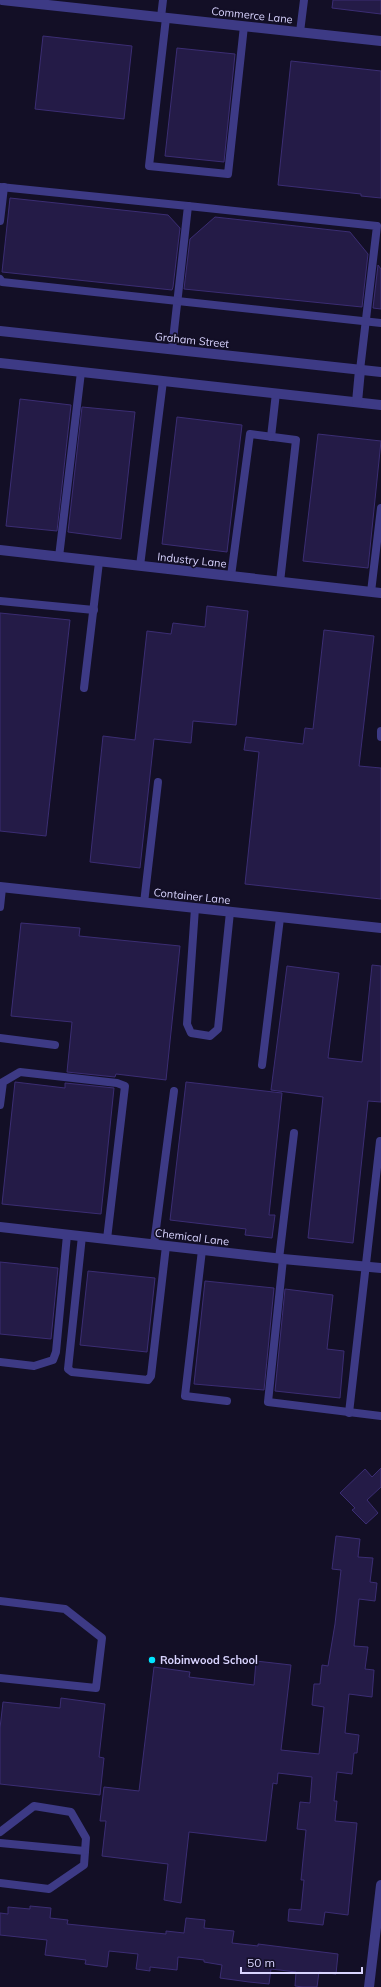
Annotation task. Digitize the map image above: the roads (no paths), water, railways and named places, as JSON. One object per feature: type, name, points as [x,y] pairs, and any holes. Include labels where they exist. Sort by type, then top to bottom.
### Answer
[{"type":"street","name":"Commerce Lane","points":[[2,0],[34,2],[381,41]]},
{"type":"street","name":"Graham Street","points":[[0,330],[381,372]]},
{"type":"street","points":[[0,363],[381,404]]},
{"type":"street","points":[[357,402],[360,370]]},
{"type":"street","name":"Industry Lane","points":[[0,550],[376,593]]},
{"type":"street","name":"Container Lane","points":[[1,887],[381,928]]},
{"type":"street","name":"Chemical Lane","points":[[0,1227],[281,1259],[381,1268]]},
{"type":"street","points":[[369,1987],[379,1918],[381,1885]]},
{"type":"lane","points":[[163,0],[164,17],[149,166],[228,174],[244,26]]},
{"type":"lane","points":[[300,32],[304,0]]},
{"type":"lane","points":[[0,221],[2,187],[379,226],[360,370]]},
{"type":"lane","points":[[172,350],[188,206]]},
{"type":"lane","points":[[0,279],[2,282],[381,323]]},
{"type":"lane","points":[[59,557],[81,372]]},
{"type":"lane","points":[[140,566],[163,381]]},
{"type":"lane","points":[[272,436],[276,393]]},
{"type":"lane","points":[[231,576],[250,434],[272,436],[296,440],[280,582]]},
{"type":"lane","points":[[376,593],[381,508]]},
{"type":"lane","points":[[84,688],[99,562]]},
{"type":"lane","points":[[0,601],[94,610]]},
{"type":"lane","points":[[381,730],[381,737]]},
{"type":"lane","points":[[144,903],[158,782]]},
{"type":"lane","points":[[0,907],[1,887]]},
{"type":"lane","points":[[196,908],[187,1024],[191,1033],[210,1036],[218,1029],[230,912]]},
{"type":"lane","points":[[262,1065],[280,918]]},
{"type":"lane","points":[[0,1038],[55,1045]]},
{"type":"lane","points":[[0,1105],[3,1082],[20,1072],[117,1083],[125,1086],[107,1239]]},
{"type":"lane","points":[[154,1244],[174,1091]]},
{"type":"lane","points":[[294,1133],[268,1402],[381,1416]]},
{"type":"lane","points":[[349,1413],[380,1141]]},
{"type":"lane","points":[[0,1362],[34,1366],[53,1360],[56,1352],[67,1235]]},
{"type":"lane","points":[[82,1236],[68,1369],[72,1372],[148,1380],[151,1376],[166,1246]]},
{"type":"lane","points":[[202,1250],[185,1396],[227,1401]]},
{"type":"lane","points":[[0,1600],[65,1609],[102,1638],[96,1688],[0,1678]]},
{"type":"lane","points":[[0,1832],[34,1806],[71,1812],[86,1838],[84,1865],[49,1889],[0,1884]]},
{"type":"lane","points":[[0,1843],[85,1851]]},
{"type":"place","name":"Robinwood School","points":[[152,1660]]}]
